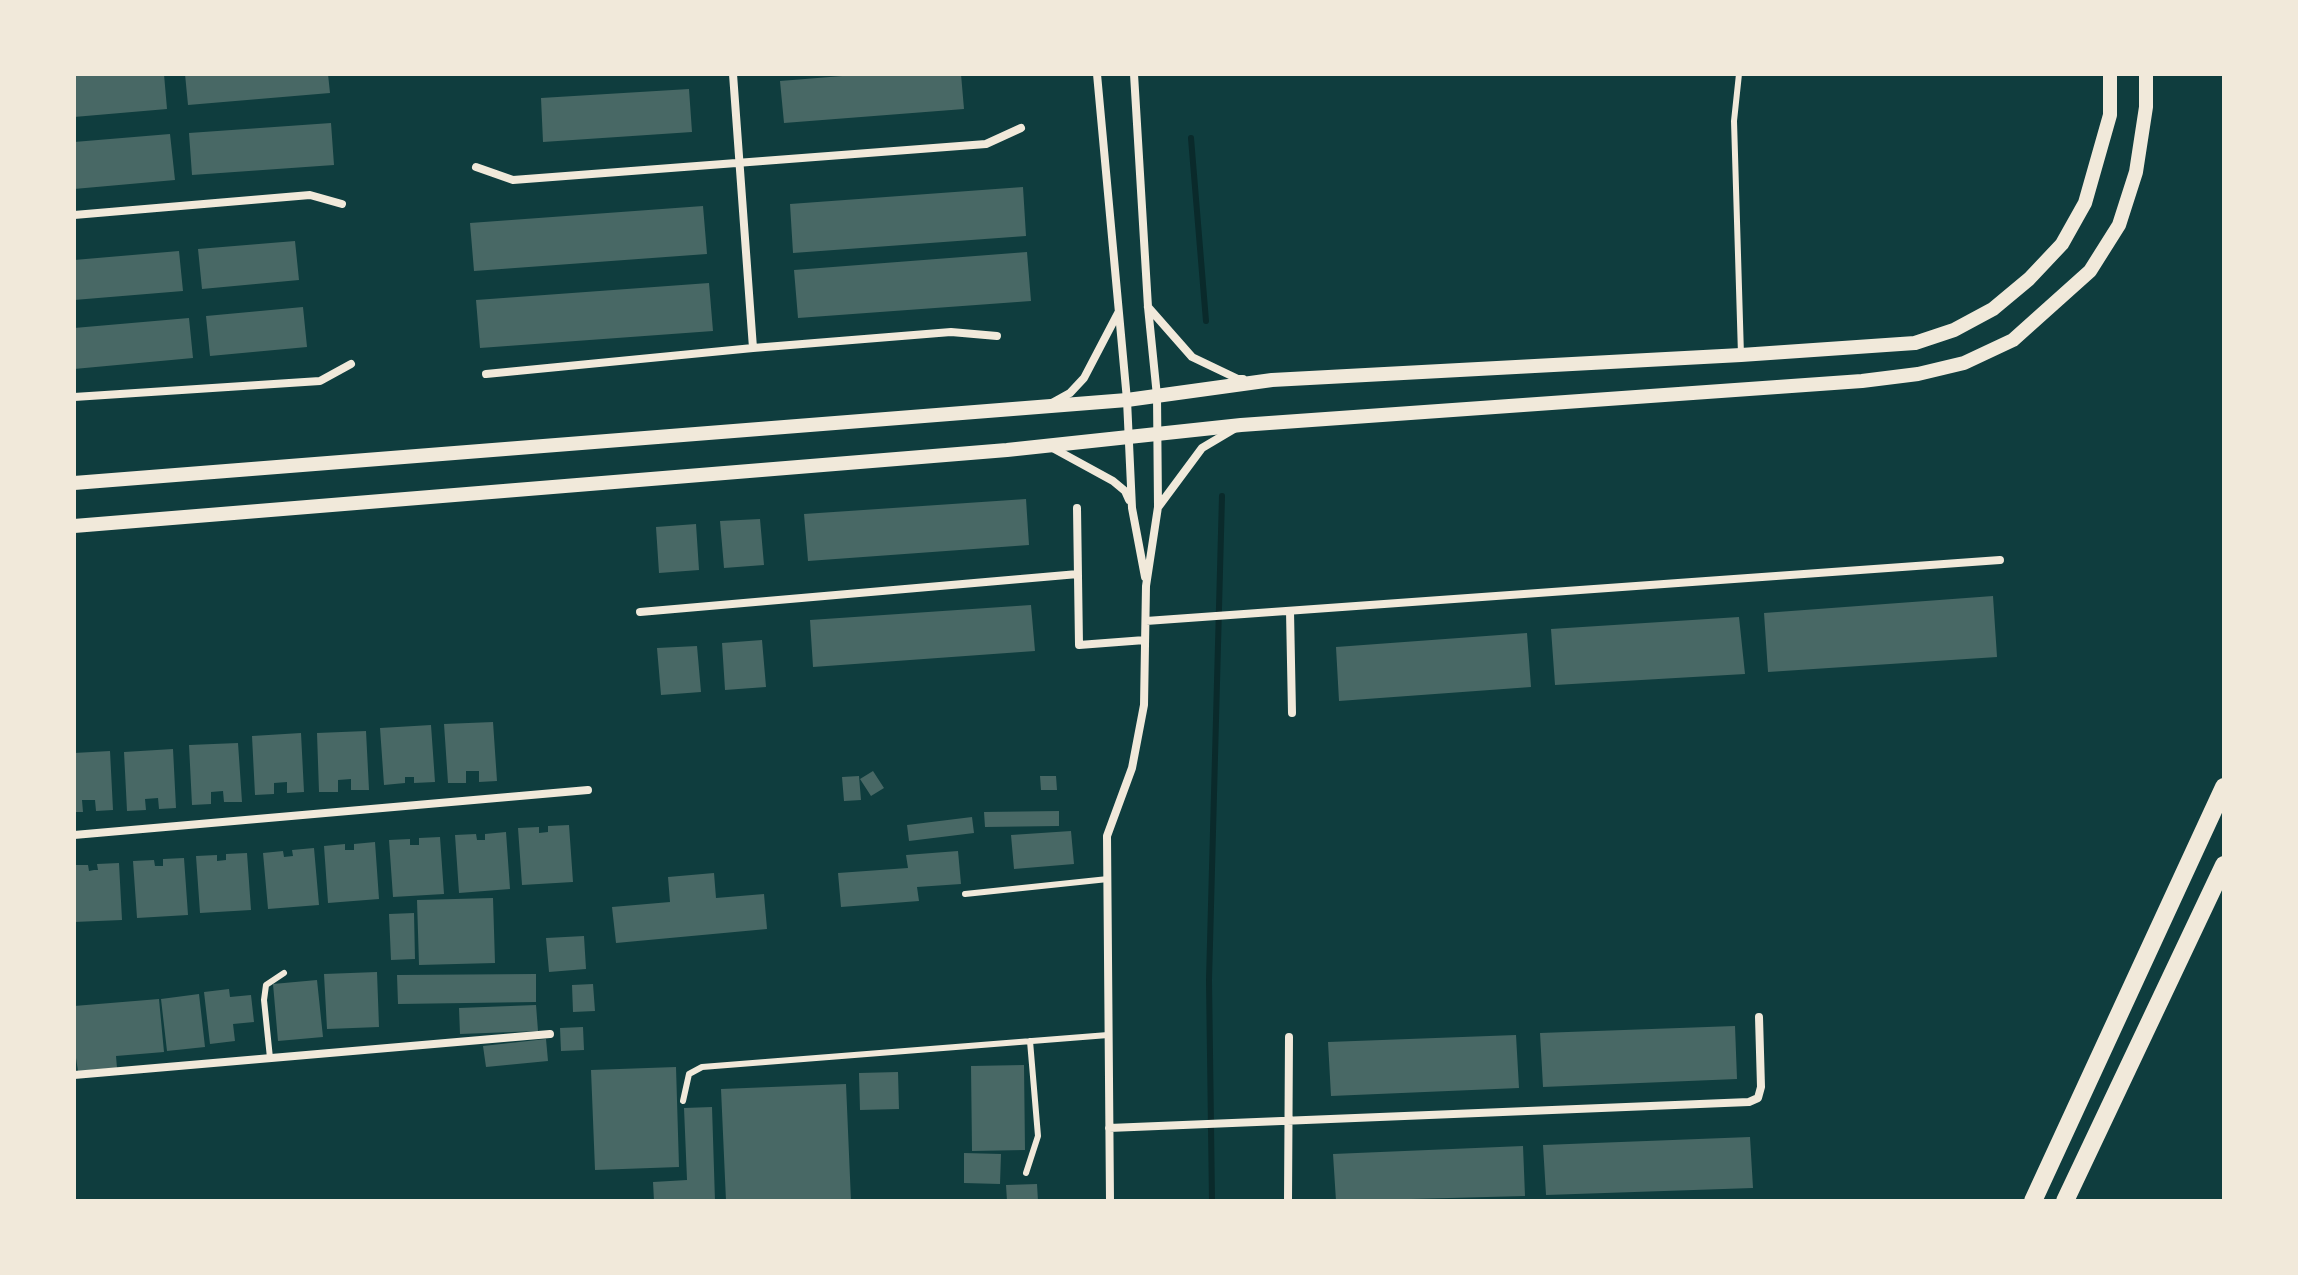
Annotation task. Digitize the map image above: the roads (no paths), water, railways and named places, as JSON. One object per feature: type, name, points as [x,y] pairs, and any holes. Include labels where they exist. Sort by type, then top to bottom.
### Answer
[{"type":"main road","points":[[2033,1201],[2224,787]]},
{"type":"main road","points":[[2065,1201],[2224,865]]},
{"type":"street","points":[[733,74],[753,348]]},
{"type":"street","points":[[1097,74],[1127,400],[1132,508],[1146,586]]},
{"type":"street","points":[[1110,1201],[1107,836],[1132,768],[1144,705],[1146,586],[1158,507],[1157,396],[1148,307],[1134,74]]},
{"type":"street","points":[[1148,307],[1192,357],[1238,379],[1272,380],[1915,343],[1954,330],[1993,309],[2029,279],[2062,244],[2085,203],[2110,115],[2110,74]]},
{"type":"street","points":[[74,526],[1049,446],[1241,425],[1862,381],[1918,374],[1964,363],[2013,340],[2090,271],[2119,225],[2136,172],[2146,107],[2146,74]]},
{"type":"street","points":[[476,167],[513,180],[986,144],[1021,128]]},
{"type":"street","points":[[74,215],[310,195],[342,204]]},
{"type":"street","points":[[1052,404],[1070,393],[1084,378],[1119,310]]},
{"type":"street","points":[[486,374],[951,332],[997,336]]},
{"type":"street","points":[[74,397],[320,381],[351,364]]},
{"type":"street","points":[[74,483],[1127,400],[1272,380]]},
{"type":"street","points":[[1158,507],[1202,448],[1241,425]]},
{"type":"street","points":[[1049,446],[1113,481],[1125,491],[1132,508]]},
{"type":"street","points":[[1077,508],[1079,645],[1145,640]]},
{"type":"street","points":[[1146,621],[2000,560]]},
{"type":"street","points":[[640,612],[1078,574]]},
{"type":"street","points":[[1290,611],[1292,713]]},
{"type":"street","points":[[74,835],[588,790]]},
{"type":"street","points":[[1109,1128],[1754,1101],[1761,1087],[1759,1017]]},
{"type":"street","points":[[74,1075],[550,1034]]},
{"type":"street","points":[[1288,1201],[1289,1037]]},
{"type":"lane","points":[[1739,74],[1734,121],[1741,355]]},
{"type":"lane","points":[[965,894],[1108,879]]},
{"type":"lane","points":[[270,1058],[264,1000],[266,985],[284,973]]},
{"type":"lane","points":[[683,1101],[689,1074],[702,1067],[1108,1035]]},
{"type":"lane","points":[[1026,1173],[1038,1136],[1030,1041]]},
{"type":"waterway","points":[[1191,138],[1206,321]]},
{"type":"waterway","points":[[1212,1201],[1209,980],[1222,496]]}]
